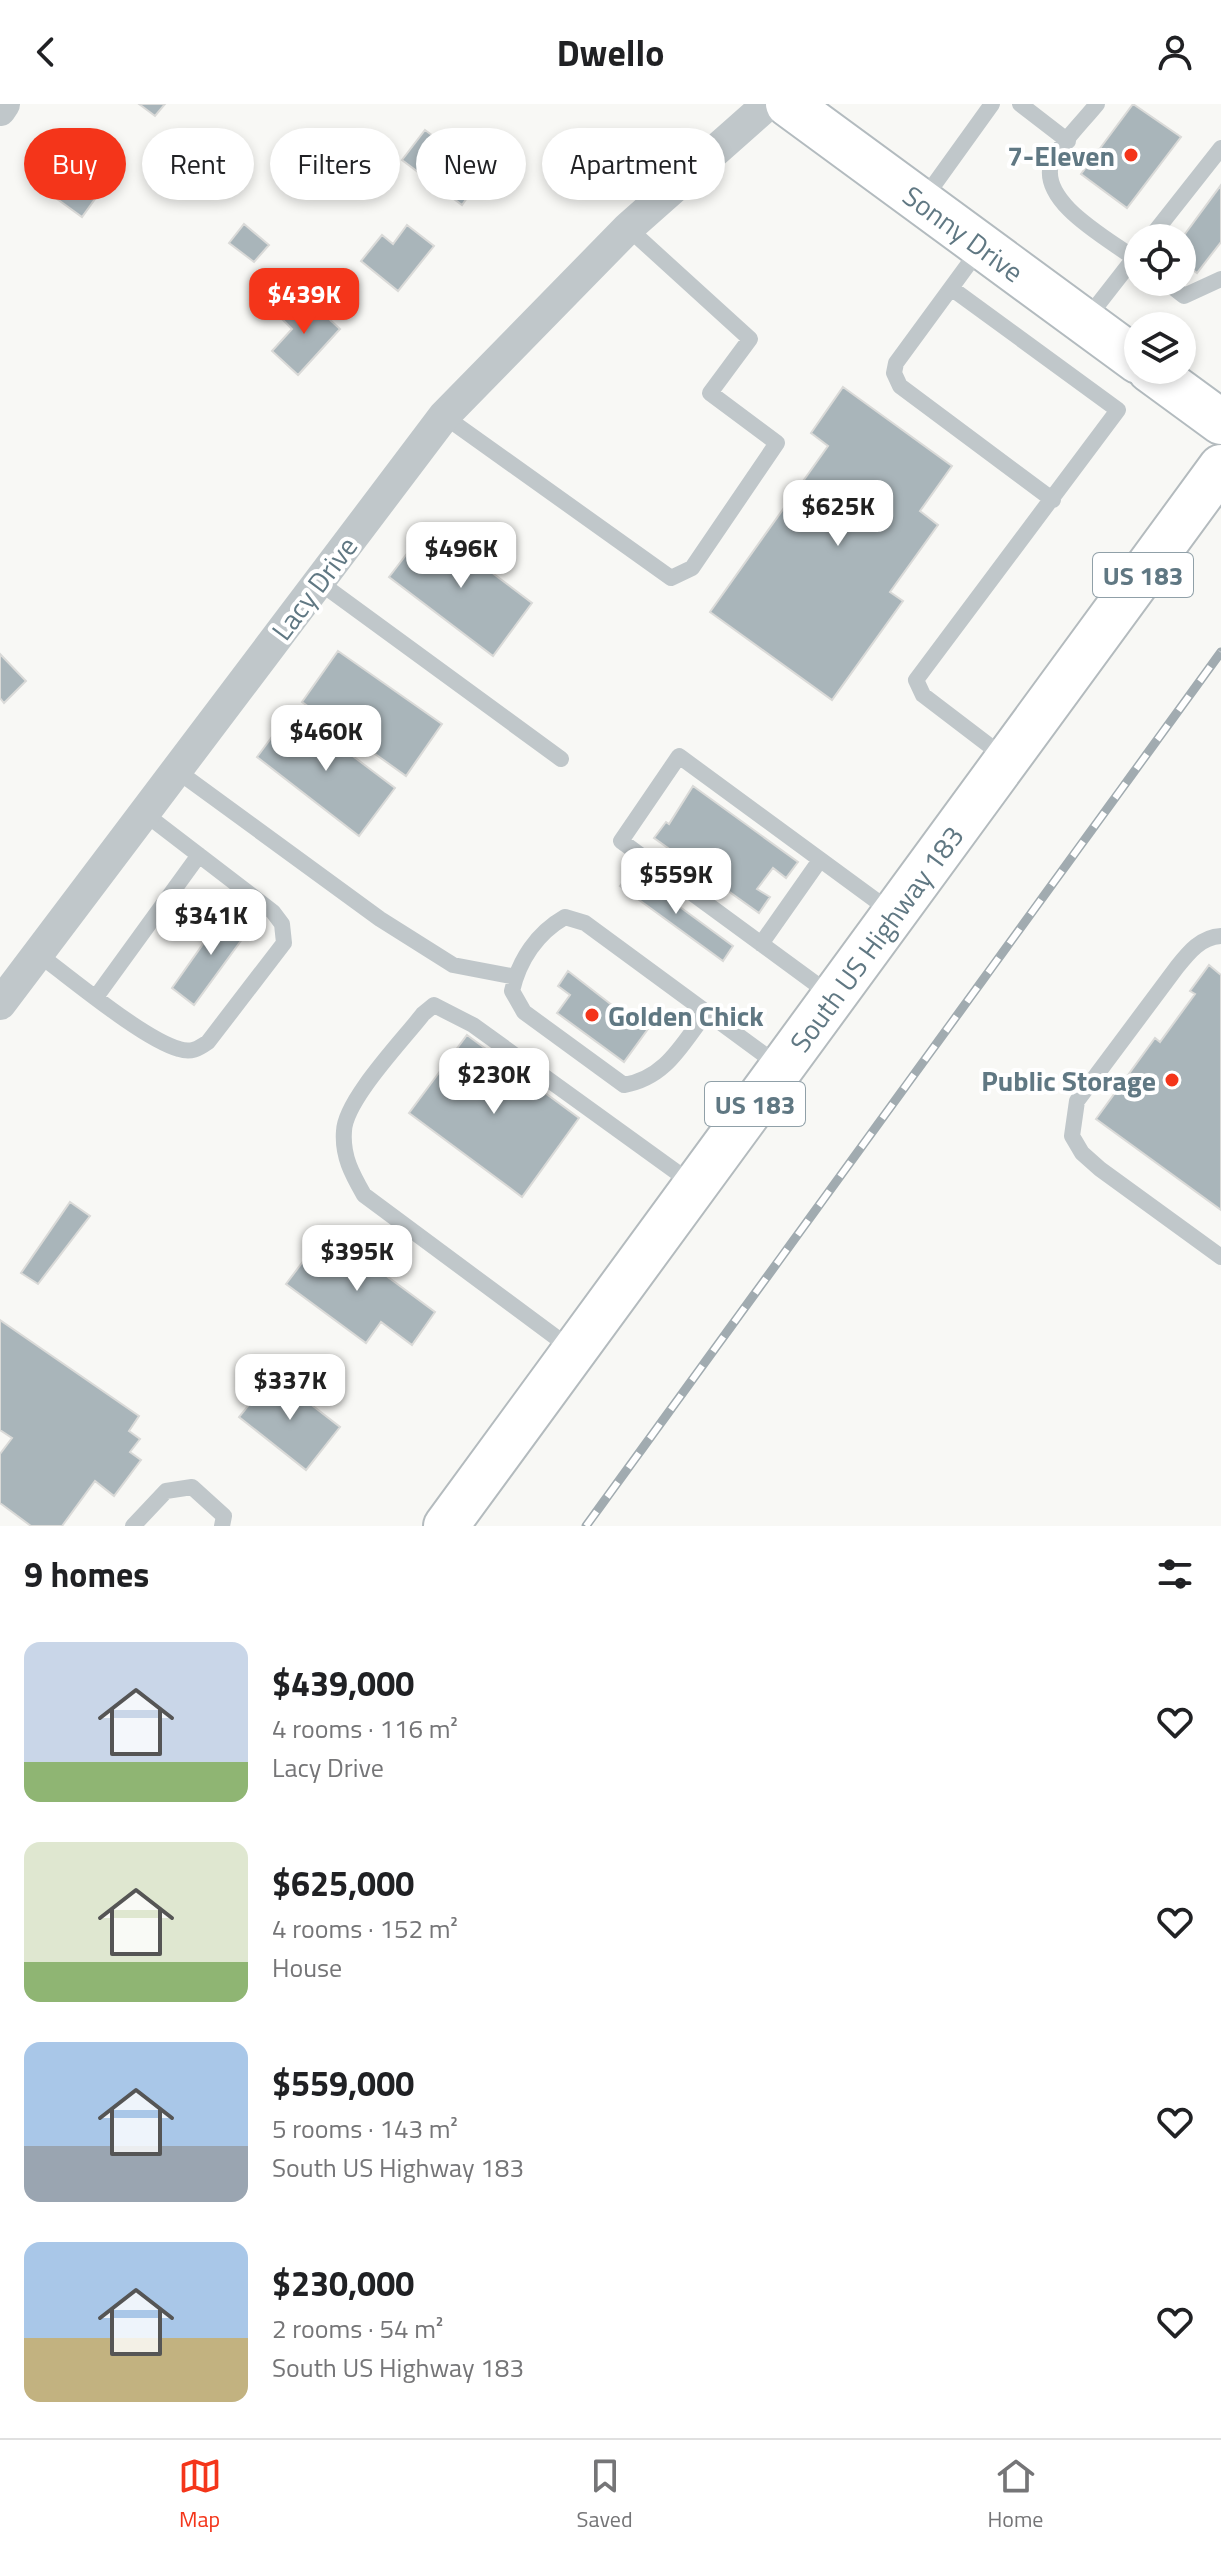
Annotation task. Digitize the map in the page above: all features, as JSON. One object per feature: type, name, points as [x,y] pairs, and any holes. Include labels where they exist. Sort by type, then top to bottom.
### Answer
[{"type":"main road","name":"Sonny Drive","points":[[788,104],[1124,351]]},
{"type":"main road","points":[[1169,384],[1221,422]]},
{"type":"main road","name":"South US Highway 183","points":[[446,1526],[1221,467]]},
{"type":"street","points":[[0,110],[4,104]]},
{"type":"street","name":"Lacy Drive","points":[[0,1004],[444,416],[628,228],[768,104]]},
{"type":"lane","points":[[921,202],[992,104]]},
{"type":"lane","points":[[1020,104],[1068,141]]},
{"type":"lane","points":[[1097,104],[1051,162],[1051,181],[1056,197],[1124,247]]},
{"type":"lane","points":[[1161,224],[1221,148]]},
{"type":"lane","points":[[444,416],[671,578],[692,568],[777,443],[710,393],[750,339],[628,228]]},
{"type":"lane","points":[[981,246],[896,363],[894,373],[900,386],[1053,500]]},
{"type":"lane","points":[[1084,322],[1124,273]]},
{"type":"lane","points":[[1196,290],[1221,279]]},
{"type":"lane","points":[[951,288],[1118,410],[916,680],[923,695],[1008,760]]},
{"type":"lane","points":[[319,582],[561,759]]},
{"type":"lane","points":[[834,997],[621,841],[679,756],[894,914]]},
{"type":"lane","points":[[176,770],[380,919],[453,965],[516,977]]},
{"type":"lane","points":[[38,954],[96,997],[178,1049],[195,1051],[208,1042],[284,943],[282,924],[273,912],[144,813]]},
{"type":"lane","points":[[96,997],[199,855]]},
{"type":"lane","points":[[761,944],[820,860]]},
{"type":"lane","points":[[706,1013],[664,1069],[645,1081],[624,1085],[524,1012],[512,991],[518,965],[549,926],[565,917],[585,923],[782,1068]]},
{"type":"lane","points":[[1221,936],[1212,936],[1193,947],[1077,1101],[1072,1117],[1072,1136],[1082,1153],[1100,1169],[1221,1257]]},
{"type":"lane","points":[[574,1351],[364,1195],[347,1165],[343,1129],[356,1101],[423,1014],[434,1005],[473,1025],[695,1186]]},
{"type":"lane","points":[[133,1526],[166,1491],[192,1487],[224,1516],[222,1526]]},
{"type":"building","points":[[139,104],[165,104],[155,116]]},
{"type":"building","name":"7-Eleven","points":[[1133,104],[1181,137],[1127,208],[1081,174]]},
{"type":"building","points":[[416,142],[416,170],[402,160]]},
{"type":"building","points":[[1221,185],[1221,242],[1197,273],[1196,224],[1192,224]]},
{"type":"building","points":[[59,200],[94,200],[82,217]]},
{"type":"building","points":[[244,224],[269,245],[254,262],[229,243]]},
{"type":"building","points":[[407,225],[434,246],[398,291],[361,261],[382,235],[393,244]]},
{"type":"building","points":[[293,301],[307,313],[314,305],[340,329],[298,375],[272,351],[292,329],[279,316]]},
{"type":"building","points":[[843,387],[952,466],[920,511],[938,525],[890,592],[903,601],[832,700],[710,612],[828,446],[811,433]]},
{"type":"building","points":[[429,525],[532,603],[493,656],[389,577]]},
{"type":"building","points":[[338,651],[442,724],[406,776],[302,702]]},
{"type":"building","points":[[0,654],[26,681],[4,703],[0,698]]},
{"type":"building","points":[[292,710],[395,788],[359,836],[257,757]]},
{"type":"building","points":[[693,786],[798,862],[786,878],[773,868],[757,889],[770,897],[759,913],[654,838],[666,822],[669,824]]},
{"type":"building","points":[[631,871],[733,946],[723,961],[620,886]]},
{"type":"building","points":[[227,910],[251,927],[194,1005],[172,988]]},
{"type":"building","name":"Public Storage","points":[[1209,965],[1221,975],[1221,1210],[1096,1119],[1155,1038],[1160,1042],[1195,994],[1190,991]]},
{"type":"building","name":"Golden Chick","points":[[568,971],[648,1029],[624,1062],[557,1013],[570,995],[558,986]]},
{"type":"building","points":[[467,1035],[579,1118],[522,1197],[409,1113]]},
{"type":"building","points":[[70,1202],[90,1216],[38,1284],[21,1273]]},
{"type":"building","points":[[326,1231],[435,1312],[412,1345],[381,1322],[366,1343],[286,1284]]},
{"type":"building","points":[[0,1320],[139,1416],[129,1431],[140,1439],[130,1452],[141,1460],[114,1496],[95,1481],[62,1526],[31,1526],[0,1503],[0,1454],[12,1438],[0,1430]]},
{"type":"building","points":[[273,1375],[340,1427],[306,1470],[239,1417]]},
{"type":"railway","points":[[586,1526],[1221,652]]},
{"type":"place","name":"7-Eleven","points":[[1131,155]]},
{"type":"place","name":"Golden Chick","points":[[592,1015]]},
{"type":"place","name":"Public Storage","points":[[1172,1080]]}]
